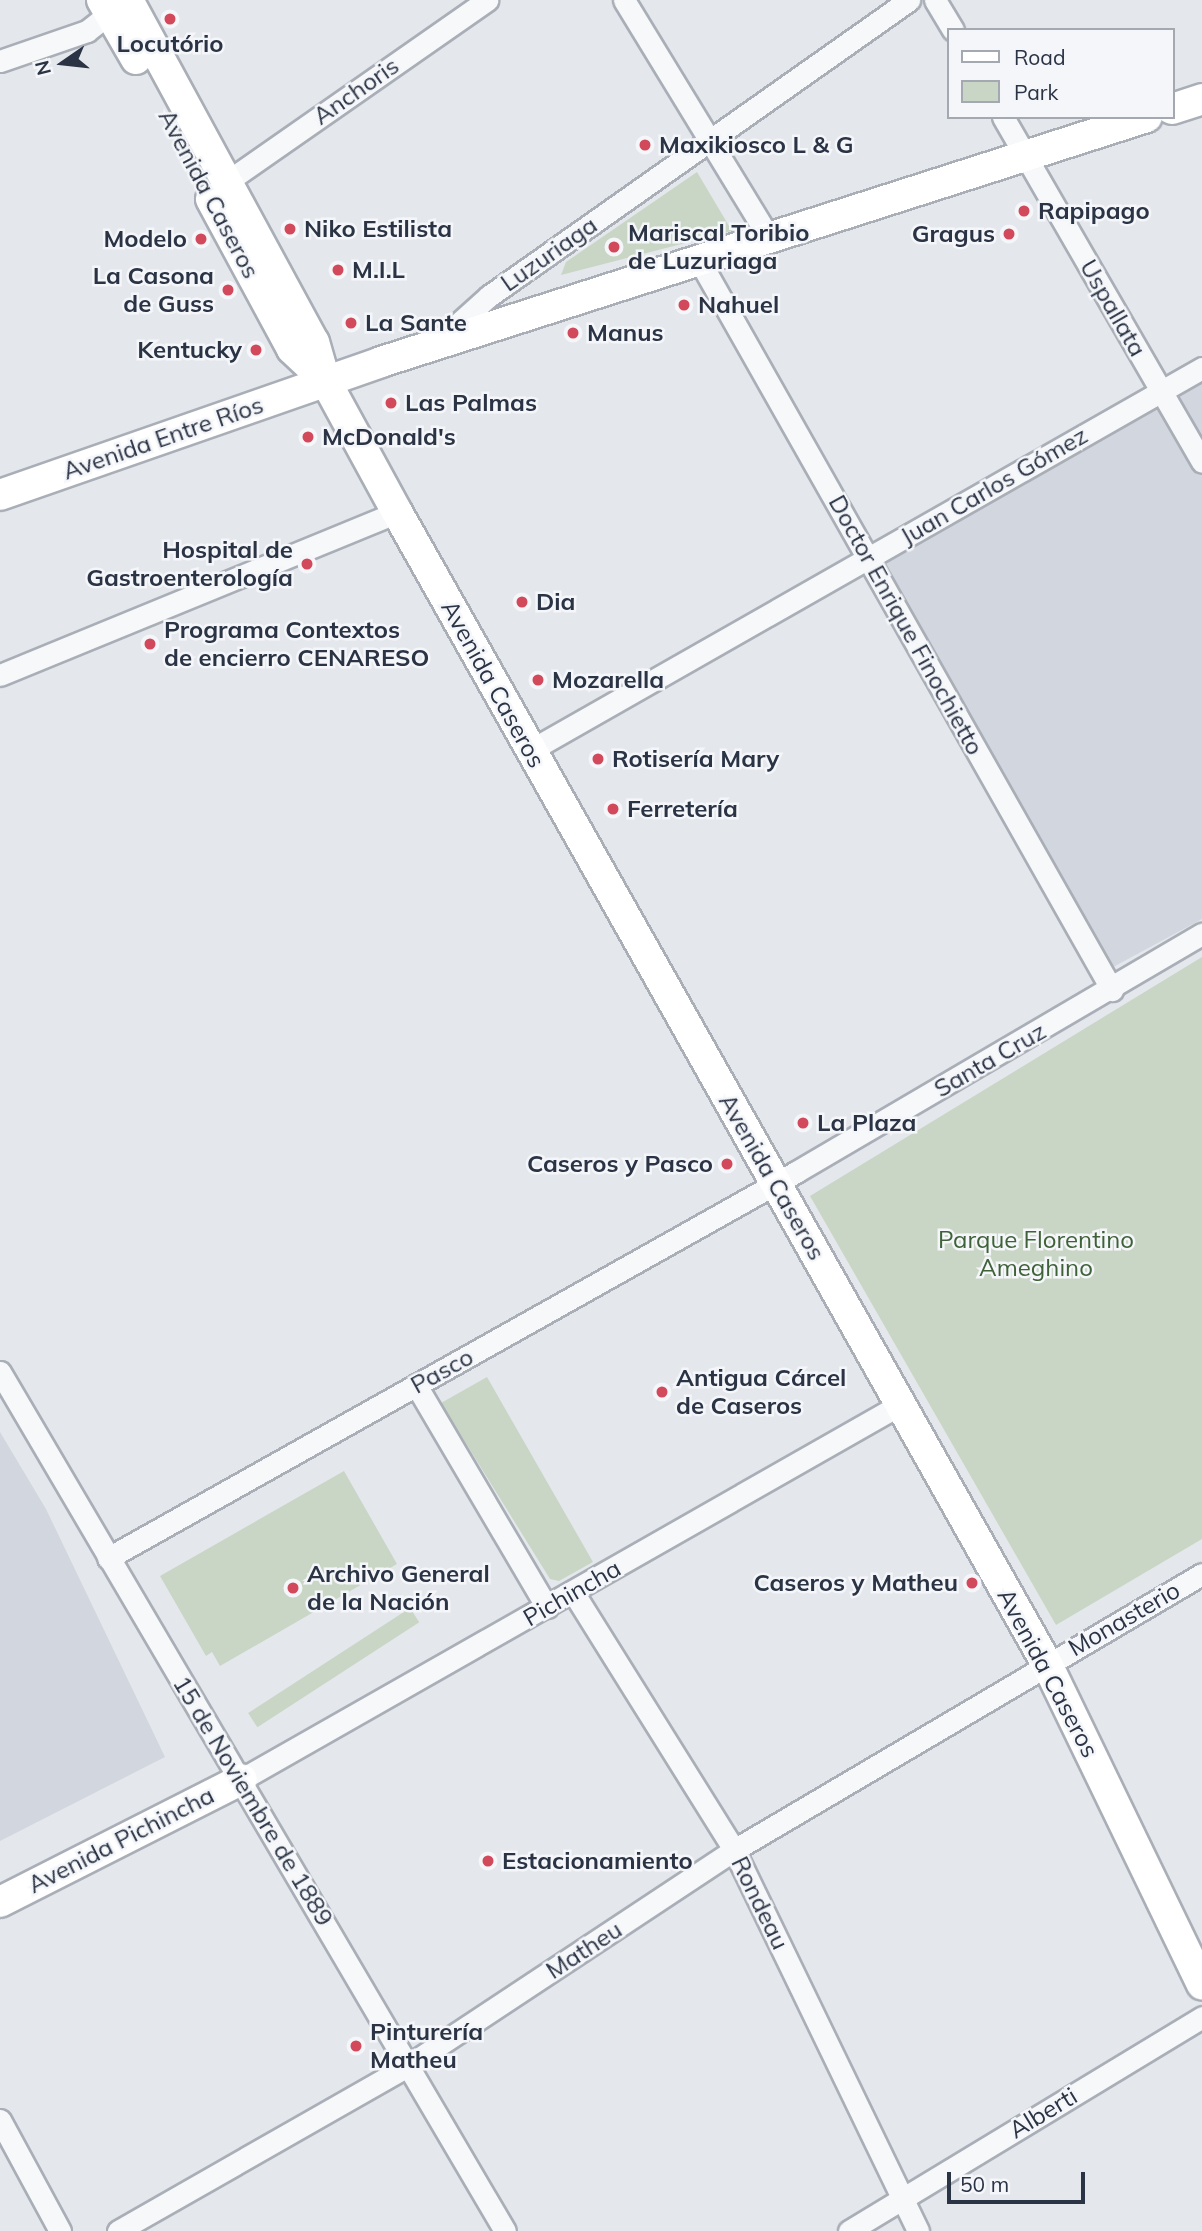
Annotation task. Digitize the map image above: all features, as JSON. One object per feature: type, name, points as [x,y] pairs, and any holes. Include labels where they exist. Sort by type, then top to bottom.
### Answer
[{"type":"main road","name":"Avenida Caseros","points":[[116,3],[225,183],[314,342],[325,380],[397,512],[1046,1664],[1202,1984]]},
{"type":"main road","name":"Avenida Caseros","points":[[116,3],[292,349],[325,380]]},
{"type":"main road","points":[[1174,108],[1202,100]]},
{"type":"main road","name":"Avenida Entre Ríos","points":[[0,495],[325,380],[1141,119]]},
{"type":"main road","name":"Avenida Pichincha","points":[[0,1902],[242,1779]]},
{"type":"street","name":"Anchoris","points":[[225,183],[486,0]]},
{"type":"street","points":[[624,0],[769,238]]},
{"type":"street","name":"Luzuriaga","points":[[434,345],[489,296],[909,0]]},
{"type":"street","points":[[936,0],[952,28]]},
{"type":"street","points":[[0,61],[87,32],[116,3]]},
{"type":"street","name":"Uspallata","points":[[1004,119],[1202,462]]},
{"type":"street","name":"Doctor Enrique Finochietto","points":[[699,260],[1112,990]]},
{"type":"street","name":"Juan Carlos Gómez","points":[[531,750],[1202,368]]},
{"type":"street","points":[[2,670],[397,512]]},
{"type":"street","name":"Santa Cruz","points":[[776,1184],[1112,990],[1202,934]]},
{"type":"street","name":"Pasco","points":[[108,1558],[776,1184]]},
{"type":"street","name":"15 de Noviembre de 1889","points":[[0,1372],[108,1558],[242,1779],[505,2231]]},
{"type":"street","points":[[416,1385],[547,1607]]},
{"type":"street","name":"Pichincha","points":[[242,1779],[901,1404]]},
{"type":"street","name":"Monasterio","points":[[1046,1664],[1202,1574]]},
{"type":"street","name":"Rondeau","points":[[573,1592],[734,1850],[918,2231]]},
{"type":"street","name":"Matheu","points":[[118,2231],[409,2065],[734,1850],[1046,1664]]},
{"type":"street","name":"Alberti","points":[[849,2231],[1202,2017]]},
{"type":"street","points":[[0,2120],[60,2231]]},
{"type":"shaded area","points":[[1202,373],[1202,919],[1104,972],[876,560]]},
{"type":"shaded area","points":[[0,1432],[46,1509],[165,1757],[0,1841]]},
{"type":"green space","points":[[697,172],[732,231],[561,275],[566,262]]},
{"type":"green space","name":"Parque Florentino Ameghino","points":[[1202,957],[1202,1539],[1056,1625],[810,1196]]},
{"type":"green space","points":[[487,1377],[593,1562],[559,1581],[550,1579],[441,1403]]},
{"type":"green space","points":[[344,1471],[397,1564],[220,1666],[212,1652],[206,1656],[160,1576]]},
{"type":"green space","points":[[410,1608],[419,1622],[257,1727],[248,1713]]},
{"type":"place","name":"Locutório","points":[[170,19]]},
{"type":"place","name":"Maxikiosco L & G","points":[[645,145]]},
{"type":"place","name":"Rapipago","points":[[1024,211]]},
{"type":"place","name":"Niko Estilista","points":[[290,229]]},
{"type":"place","name":"Gragus","points":[[1009,234]]},
{"type":"place","name":"Modelo","points":[[201,239]]},
{"type":"place","name":"Mariscal Toribio de Luzuriaga","points":[[614,247]]},
{"type":"place","name":"M.I.L","points":[[338,270]]},
{"type":"place","name":"La Casona de Guss","points":[[228,290]]},
{"type":"place","name":"Nahuel","points":[[684,305]]},
{"type":"place","name":"La Sante","points":[[351,323]]},
{"type":"place","name":"Manus","points":[[573,333]]},
{"type":"place","name":"Kentucky","points":[[256,350]]},
{"type":"place","name":"Las Palmas","points":[[391,403]]},
{"type":"place","name":"McDonald's","points":[[308,437]]},
{"type":"place","name":"Hospital de Gastroenterología","points":[[307,564]]},
{"type":"place","name":"Dia","points":[[522,602]]},
{"type":"place","name":"Programa Contextos de encierro CENARESO","points":[[150,644]]},
{"type":"place","name":"Mozarella","points":[[538,680]]},
{"type":"place","name":"Rotisería Mary","points":[[598,759]]},
{"type":"place","name":"Ferretería","points":[[613,809]]},
{"type":"place","name":"La Plaza","points":[[803,1123]]},
{"type":"place","name":"Caseros y Pasco","points":[[727,1164]]},
{"type":"place","name":"Antigua Cárcel de Caseros","points":[[662,1392]]},
{"type":"place","name":"Caseros y Matheu","points":[[972,1583]]},
{"type":"place","name":"Archivo General de la Nación","points":[[293,1588]]},
{"type":"place","name":"Estacionamiento","points":[[488,1861]]},
{"type":"place","name":"Pinturería Matheu","points":[[356,2046]]}]
